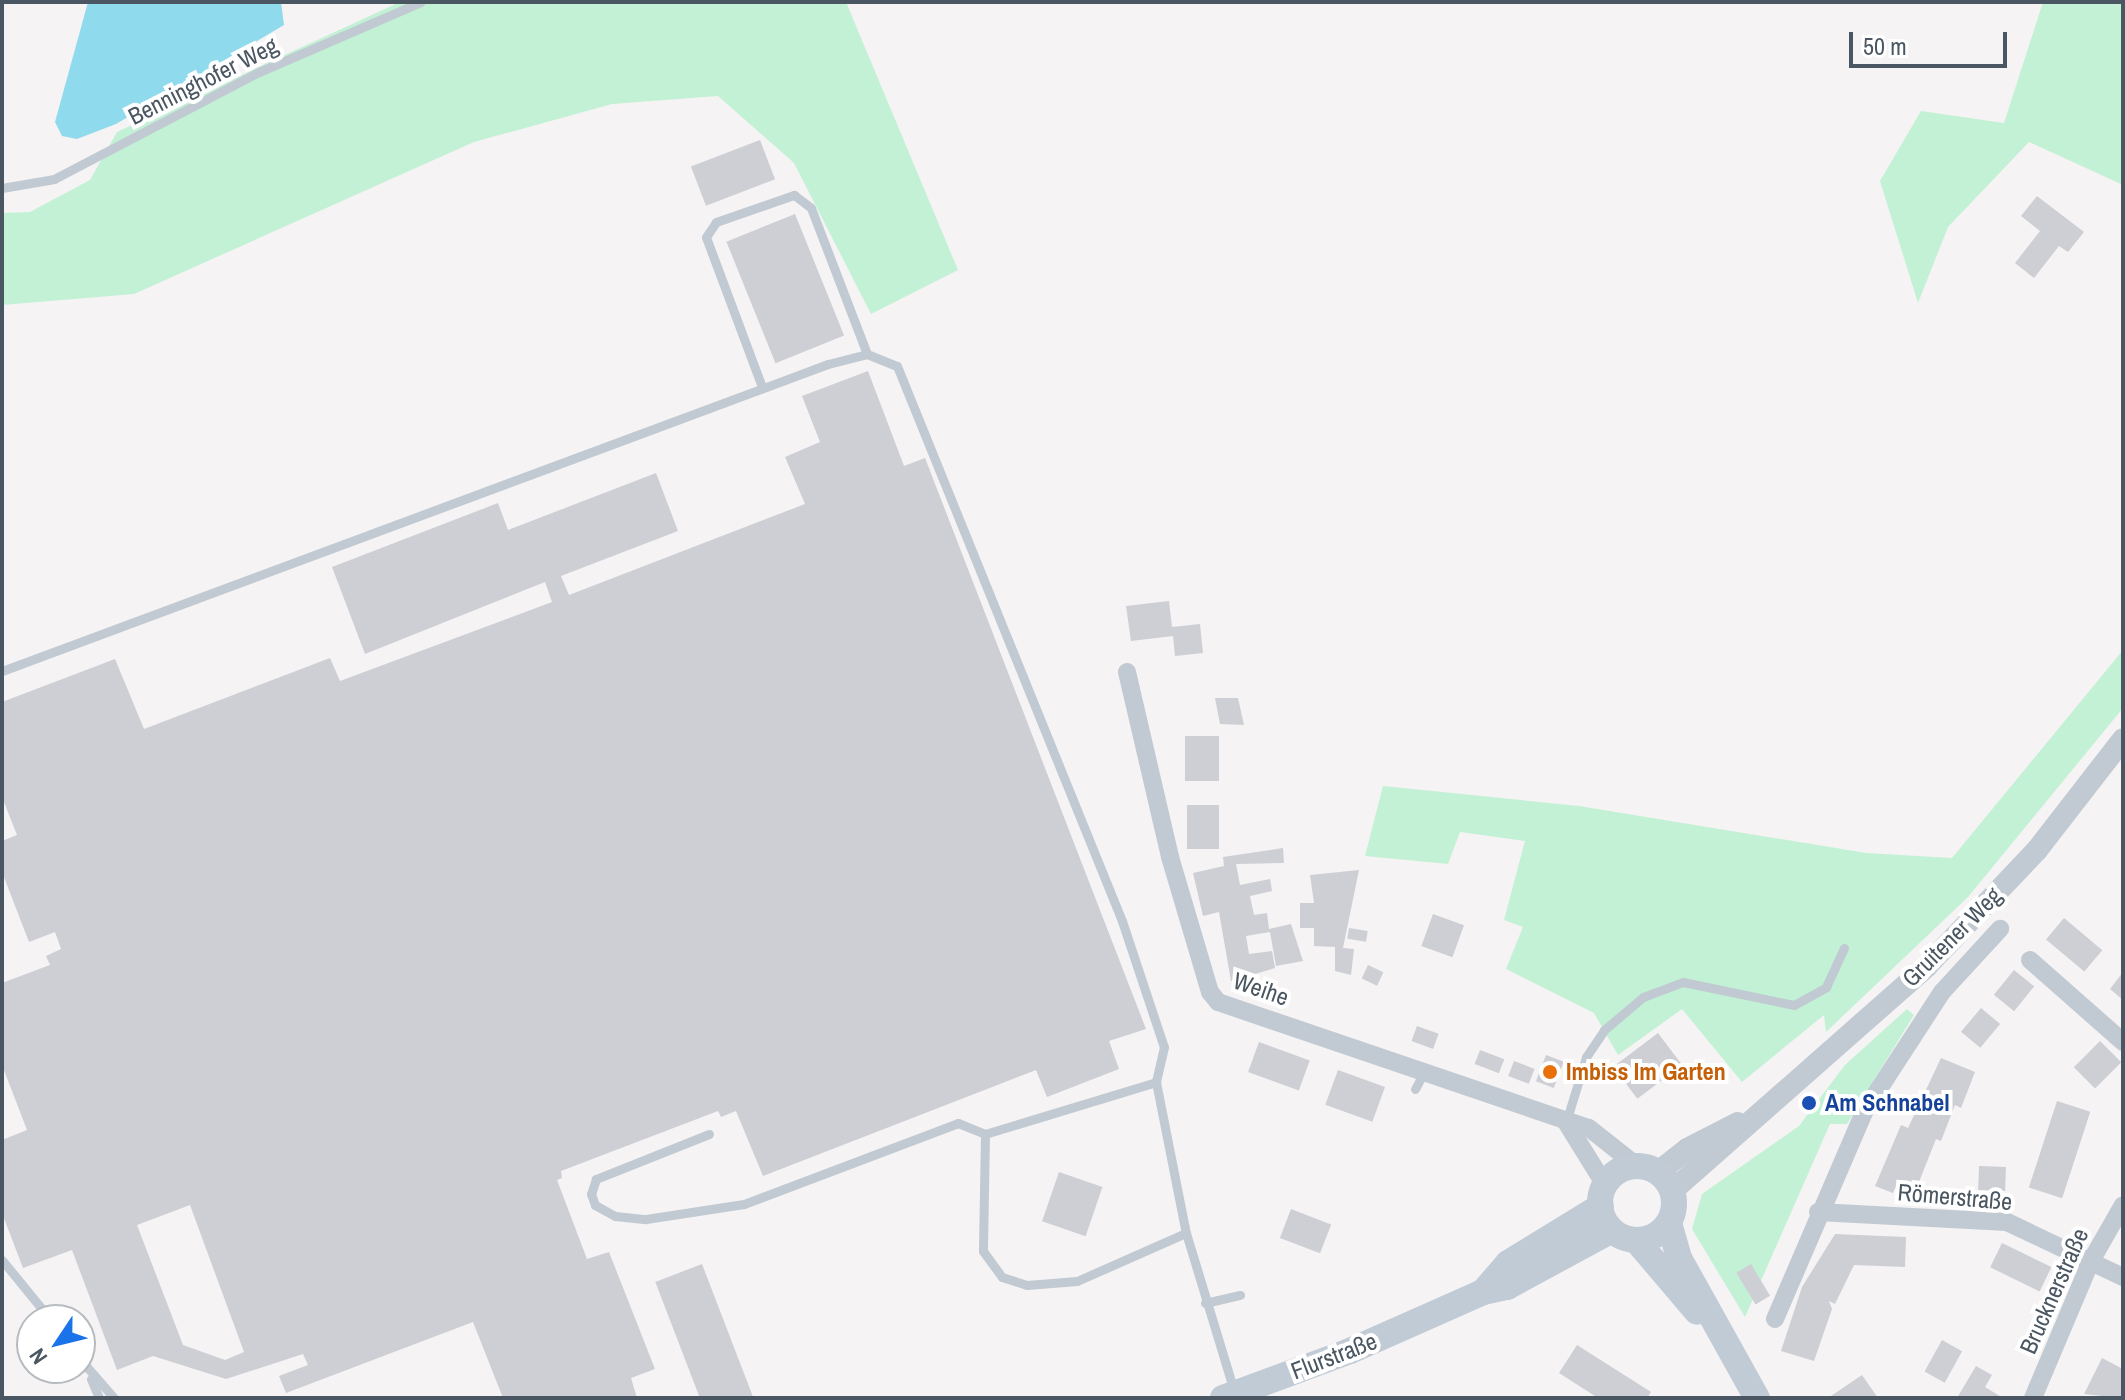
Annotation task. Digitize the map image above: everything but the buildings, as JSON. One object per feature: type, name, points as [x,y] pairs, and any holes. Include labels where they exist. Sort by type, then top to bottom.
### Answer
[{"type":"main road","points":[[1483,1292],[1508,1263],[1603,1196],[1618,1171],[1656,1176],[1679,1258],[1718,1336],[1757,1398]]},
{"type":"main road","points":[[1603,1196],[1624,1235],[1718,1336]]},
{"type":"main road","points":[[1483,1292],[1507,1287],[1624,1235],[1654,1236],[1669,1223]]},
{"type":"main road","name":"Flurstraße","points":[[1231,1397],[1444,1311],[1483,1292]]},
{"type":"street","name":"Weihe","points":[[1127,672],[1170,857],[1210,992],[1228,1006],[1420,1081],[1589,1128],[1656,1176]]},
{"type":"street","name":"Gruitener Weg","points":[[1656,1176],[1757,1113],[1927,966],[2037,850],[2123,739]]},
{"type":"street","points":[[1775,1319],[1818,1212],[1887,1073],[1942,992],[2000,929]]},
{"type":"street","points":[[2030,960],[2123,1042]]},
{"type":"street","points":[[1566,1122],[1603,1196]]},
{"type":"street","name":"Brucknerstraße","points":[[2033,1398],[2091,1261],[2123,1205]]},
{"type":"street","name":"Römerstraße","points":[[1818,1212],[1995,1220],[2123,1277]]},
{"type":"lane","name":"Benninghofer Weg","points":[[2,188],[54,179],[259,72],[421,2]]},
{"type":"lane","points":[[762,387],[706,237],[716,222],[794,195],[811,208],[867,354]]},
{"type":"lane","points":[[2,671],[762,387],[867,354],[897,366],[1122,921],[1164,1047],[1156,1082],[1186,1233],[1231,1397]]},
{"type":"lane","points":[[1566,1122],[1586,1057],[1604,1030],[1657,988],[1683,982],[1794,1005],[1826,987],[1844,948]]},
{"type":"lane","points":[[709,1134],[596,1179],[591,1194],[595,1205],[615,1216],[646,1219],[744,1204],[958,1123],[985,1134],[1156,1082]]},
{"type":"lane","points":[[985,1134],[983,1251],[1002,1277],[1027,1285],[1077,1281],[1186,1233]]},
{"type":"lane","points":[[2,1260],[38,1304]]},
{"type":"lane","points":[[1205,1303],[1240,1295]]},
{"type":"lane","points":[[96,1378],[114,1398]]},
{"type":"green space","points":[[846,2],[958,270],[871,314],[794,163],[718,96],[612,104],[474,142],[134,294],[2,305],[2,213],[30,212],[90,180],[117,132],[398,3]]},
{"type":"green space","points":[[2043,2],[2123,2],[2123,185],[2029,142],[1948,227],[1918,303],[1880,181],[1921,111],[2004,123]]},
{"type":"green space","points":[[2123,650],[2123,708],[1968,897],[1826,1032],[1824,1015],[1742,1082],[1682,1009],[1618,1055],[1594,1013],[1506,969],[1523,927],[1504,920],[1525,841],[1460,832],[1448,864],[1365,856],[1383,786],[1579,806],[1866,853],[1952,858]]},
{"type":"green space","points":[[1907,1009],[1914,1015],[1847,1124],[1830,1124],[1745,1317],[1692,1229],[1702,1194],[1799,1126],[1845,1065]]},
{"type":"water","points":[[88,2],[281,2],[284,25],[116,124],[77,139],[62,136],[55,122]]},
{"type":"place","name":"Imbiss Im Garten","points":[[1550,1072]]},
{"type":"place","name":"Am Schnabel","points":[[1809,1103]]}]
